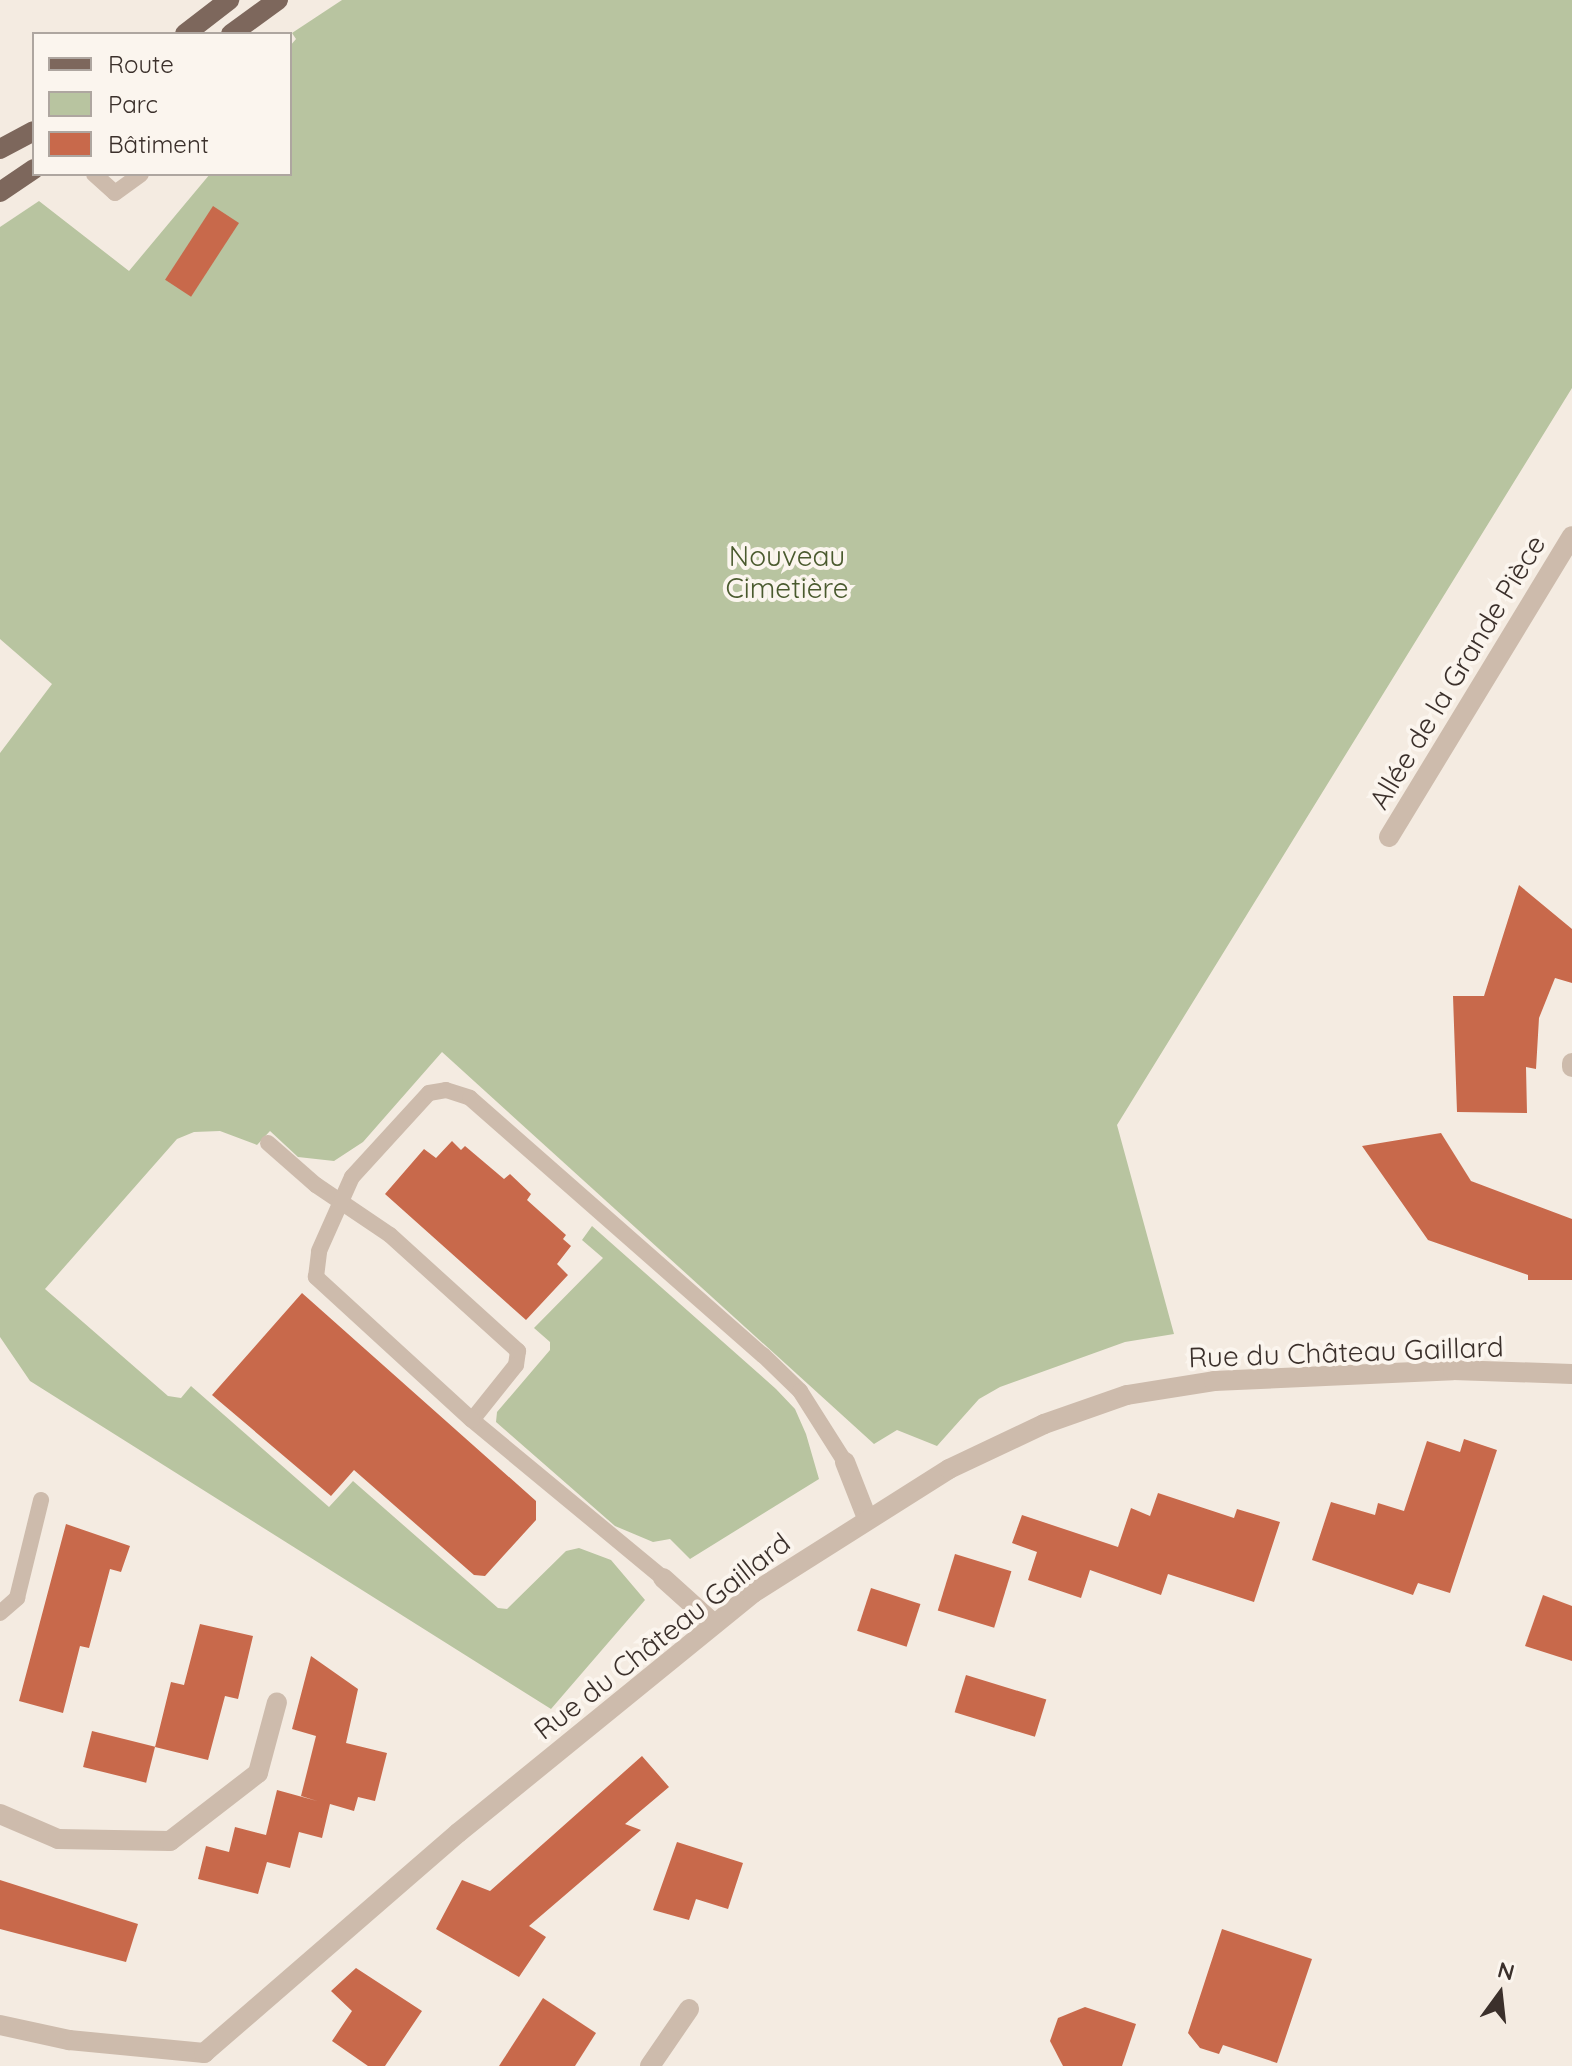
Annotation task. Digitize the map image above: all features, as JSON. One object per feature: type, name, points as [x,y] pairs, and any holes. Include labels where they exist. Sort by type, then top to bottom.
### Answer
[{"type":"main road","points":[[188,32],[229,0]]},
{"type":"main road","points":[[234,32],[278,0]]},
{"type":"main road","points":[[0,149],[32,132]]},
{"type":"main road","points":[[0,192],[32,170]]},
{"type":"street","name":"Allée de la Grande Pièce","points":[[1389,837],[1572,536]]},
{"type":"street","name":"Rue du Château Gaillard","points":[[0,2025],[69,2040],[207,2060],[458,1833],[714,1624],[867,1518],[949,1469],[1044,1424],[1127,1395],[1214,1381],[1453,1370],[1572,1374]]},
{"type":"street","points":[[845,1462],[867,1518]]},
{"type":"street","points":[[663,1578],[714,1624]]},
{"type":"street","points":[[0,1814],[58,1839],[170,1841],[258,1773],[277,1702]]},
{"type":"street","points":[[650,2066],[689,2009]]},
{"type":"lane","points":[[96,176],[115,193],[138,176]]},
{"type":"lane","points":[[663,1578],[472,1420],[316,1277],[319,1251],[352,1177],[429,1093],[446,1090],[470,1098],[763,1355],[800,1391],[845,1462]]},
{"type":"lane","points":[[268,1143],[340,1201],[390,1235],[518,1351],[516,1365],[472,1420]]},
{"type":"lane","points":[[0,1613],[17,1598],[41,1500]]},
{"type":"green space","name":"Nouveau Cimetière","points":[[342,0],[1572,0],[1572,388],[1117,1125],[1174,1334],[1125,1342],[1000,1387],[979,1399],[937,1446],[897,1430],[874,1444],[442,1052],[363,1142],[334,1161],[298,1157],[270,1131],[257,1145],[220,1131],[194,1132],[177,1139],[45,1289],[168,1396],[181,1398],[191,1386],[329,1507],[353,1481],[498,1608],[507,1609],[566,1551],[579,1548],[611,1560],[645,1600],[551,1709],[30,1381],[0,1337],[0,753],[52,684],[0,639],[0,227],[39,201],[129,271],[208,176],[292,176],[292,44],[296,39],[292,33]]},
{"type":"green space","points":[[592,1226],[776,1389],[795,1409],[806,1434],[819,1479],[690,1559],[670,1539],[653,1542],[615,1526],[496,1422],[497,1412],[550,1350],[550,1342],[534,1328],[603,1258],[582,1240]]},
{"type":"building","points":[[213,206],[239,223],[191,297],[165,280]]},
{"type":"building","points":[[1519,885],[1572,929],[1572,983],[1555,978],[1539,1018],[1536,1069],[1526,1067],[1527,1113],[1457,1112],[1453,996],[1484,996]]},
{"type":"building","points":[[1441,1133],[1471,1181],[1572,1219],[1572,1280],[1528,1280],[1528,1275],[1428,1240],[1362,1146]]},
{"type":"building","points":[[452,1141],[461,1150],[465,1146],[504,1179],[510,1174],[531,1194],[527,1200],[566,1235],[563,1239],[571,1246],[557,1264],[568,1275],[526,1320],[385,1194],[424,1149],[436,1158]]},
{"type":"building","points":[[302,1293],[536,1501],[536,1520],[485,1576],[474,1575],[354,1470],[331,1496],[212,1395]]},
{"type":"building","points":[[1464,1439],[1497,1450],[1450,1593],[1418,1583],[1413,1595],[1312,1560],[1331,1502],[1375,1515],[1378,1503],[1404,1511],[1427,1441],[1460,1452]]},
{"type":"building","points":[[1158,1493],[1234,1518],[1237,1509],[1280,1522],[1254,1602],[1168,1574],[1161,1595],[1090,1570],[1081,1598],[1028,1580],[1037,1552],[1012,1543],[1022,1515],[1118,1547],[1131,1508],[1150,1516]]},
{"type":"building","points":[[66,1524],[130,1546],[121,1572],[110,1569],[89,1648],[80,1646],[63,1713],[19,1701]]},
{"type":"building","points":[[955,1554],[1011,1571],[994,1628],[938,1610]]},
{"type":"building","points":[[871,1588],[920,1604],[907,1647],[857,1631]]},
{"type":"building","points":[[1543,1595],[1572,1606],[1572,1661],[1525,1646]]},
{"type":"building","points":[[200,1624],[253,1636],[238,1699],[225,1696],[208,1760],[155,1747],[171,1682],[184,1685]]},
{"type":"building","points":[[311,1656],[358,1689],[346,1743],[387,1753],[375,1801],[358,1797],[354,1811],[330,1804],[322,1838],[299,1832],[290,1868],[267,1862],[258,1894],[198,1879],[206,1846],[229,1852],[235,1827],[266,1835],[277,1790],[317,1801],[301,1796],[316,1736],[292,1729]]},
{"type":"building","points":[[966,1675],[1046,1700],[1035,1737],[955,1712]]},
{"type":"building","points":[[92,1731],[155,1747],[146,1783],[83,1767]]},
{"type":"building","points":[[642,1756],[669,1787],[625,1824],[641,1830],[529,1926],[546,1937],[519,1977],[436,1929],[462,1880],[490,1891]]},
{"type":"building","points":[[677,1842],[743,1863],[728,1909],[696,1899],[689,1920],[653,1910]]},
{"type":"building","points":[[0,1880],[138,1924],[126,1962],[0,1929]]},
{"type":"building","points":[[1222,1929],[1312,1959],[1277,2063],[1223,2045],[1219,2054],[1200,2048],[1188,2033]]},
{"type":"building","points":[[356,1968],[422,2011],[385,2066],[368,2066],[332,2041],[352,2011],[331,1991]]},
{"type":"building","points":[[543,1998],[596,2033],[575,2066],[499,2066]]},
{"type":"building","points":[[1085,2007],[1136,2024],[1122,2066],[1063,2066],[1050,2041],[1058,2018]]}]
